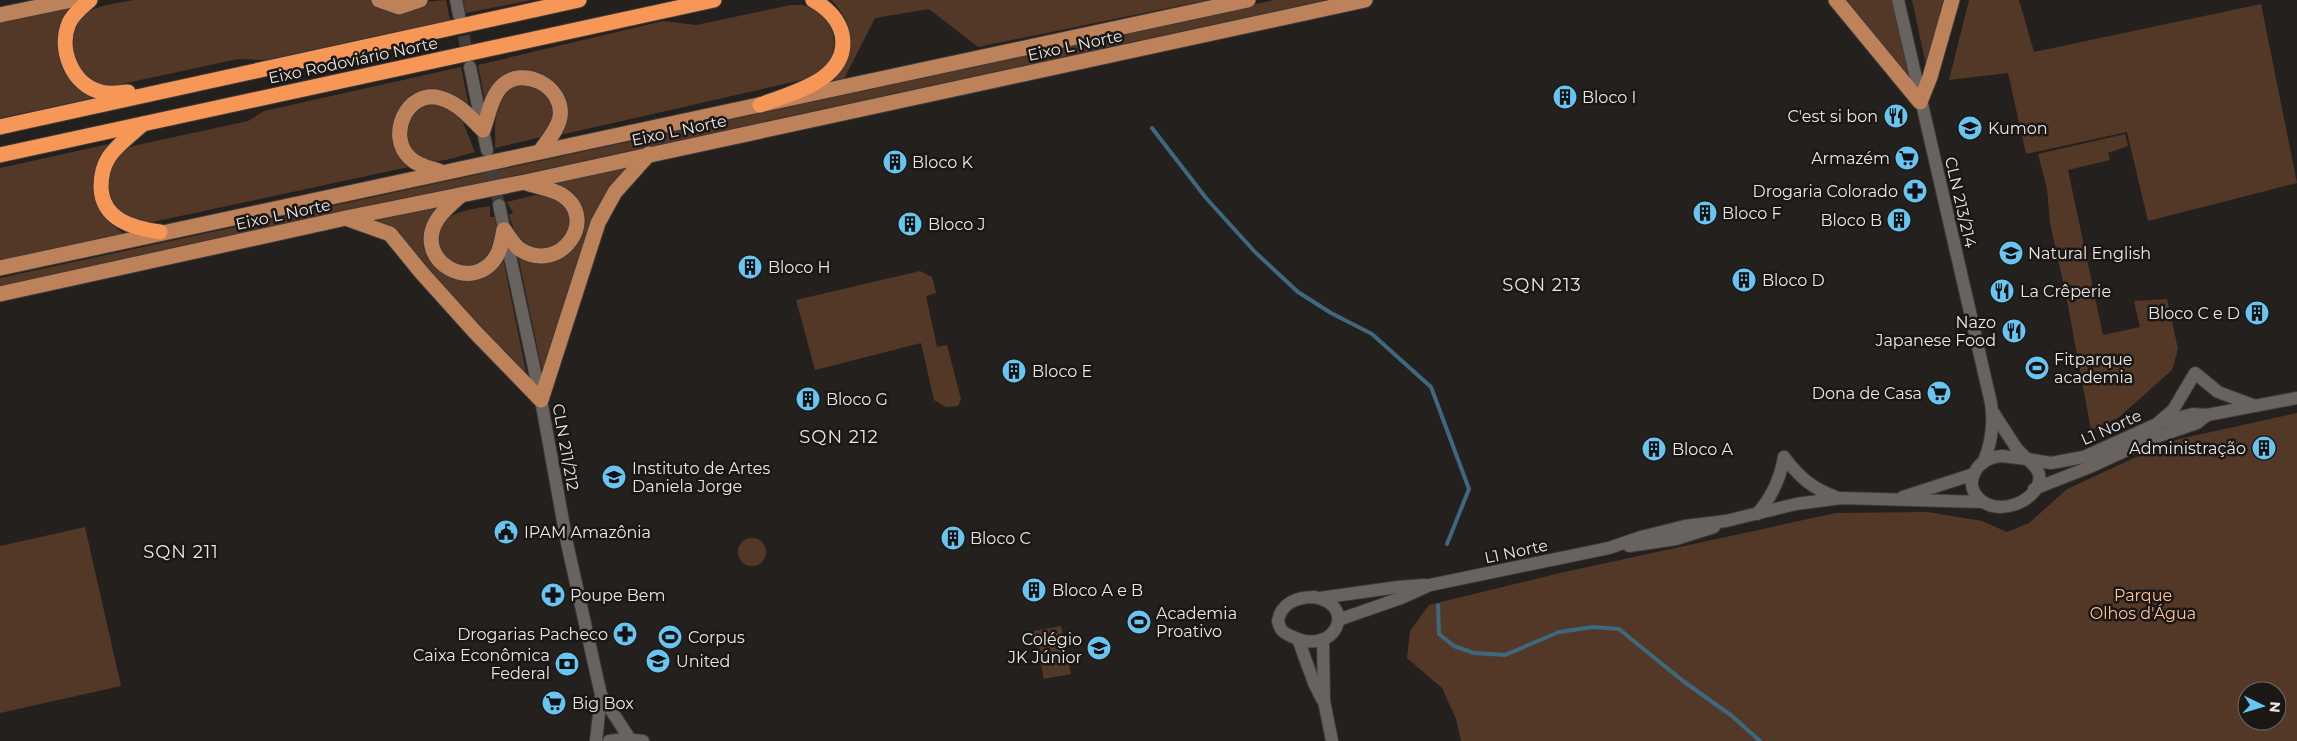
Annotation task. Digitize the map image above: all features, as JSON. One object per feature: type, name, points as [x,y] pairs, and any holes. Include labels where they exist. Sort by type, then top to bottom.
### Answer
[{"type":"highway","points":[[90,0],[70,21],[66,34],[66,54],[72,70],[83,82],[100,92],[120,93],[194,84]]},
{"type":"highway","name":"Eixo Rodoviário Norte","points":[[0,127],[579,0]]},
{"type":"highway","name":"Eixo Rodoviário Norte","points":[[0,156],[714,0]]},
{"type":"highway","points":[[760,105],[822,79],[836,64],[841,53],[843,41],[840,27],[824,6],[813,0]]},
{"type":"highway","points":[[143,124],[109,157],[101,177],[102,192],[106,208],[125,224],[160,232]]},
{"type":"main road","points":[[0,15],[72,0]]},
{"type":"main road","points":[[379,0],[399,7],[420,0]]},
{"type":"main road","name":"Eixo L Norte","points":[[0,268],[540,150],[760,105],[1248,0]]},
{"type":"main road","name":"Eixo L Norte","points":[[0,294],[1365,0]]},
{"type":"main road","points":[[1836,0],[1920,102],[1930,77],[1952,0]]},
{"type":"main road","points":[[441,172],[417,163],[403,150],[400,130],[405,111],[419,100],[438,97],[458,107],[483,130],[496,95],[501,87],[509,81],[520,78],[538,80],[552,90],[557,98],[561,116],[556,129],[540,150]]},
{"type":"main road","points":[[346,218],[390,234],[468,324],[541,400],[598,223],[615,192],[649,154]]},
{"type":"main road","points":[[504,230],[521,250],[539,256],[563,250],[574,237],[575,214],[569,202],[554,192],[525,182]]},
{"type":"main road","points":[[462,194],[440,217],[433,231],[433,250],[442,265],[450,270],[468,274],[485,268],[497,256],[504,230]]},
{"type":"street","points":[[456,0],[459,15]]},
{"type":"street","name":"CLN 213/214","points":[[1898,0],[1993,412],[2012,442],[2028,459]]},
{"type":"street","points":[[470,67],[488,150]]},
{"type":"street","name":"CLN 211/212","points":[[499,205],[541,400],[567,543],[601,695],[596,741]]},
{"type":"street","points":[[2158,422],[2173,410],[2195,373],[2218,392],[2254,406]]},
{"type":"street","name":"L1 Norte","points":[[2028,459],[2051,464],[2084,457],[2158,422],[2192,414],[2207,414],[2297,398]]},
{"type":"street","name":"CLN 213/214","points":[[1982,463],[1988,452],[1993,412]]},
{"type":"street","name":"L1 Norte","points":[[2034,489],[2090,467],[2153,438],[2197,423],[2207,414]]},
{"type":"street","points":[[2002,456],[2028,459],[2039,474],[2039,482],[2026,498],[2014,506],[1998,508],[1983,502],[1972,490],[1974,474],[1982,463],[1992,457],[2002,456]]},
{"type":"street","points":[[1757,514],[1775,489],[1784,458],[1801,478],[1813,488],[1841,498]]},
{"type":"street","name":"L1 Norte","points":[[1896,499],[1974,474]]},
{"type":"street","name":"L1 Norte","points":[[1320,598],[1398,586],[1430,585],[1609,548],[1676,540],[1726,521],[1796,504],[1841,498],[1983,502]]},
{"type":"street","name":"L1 Norte","points":[[1338,620],[1401,598],[1430,585]]},
{"type":"street","points":[[1308,597],[1320,598],[1334,605],[1338,620],[1331,636],[1323,641],[1298,639],[1283,632],[1279,627],[1278,621],[1280,613],[1288,603],[1308,597]]},
{"type":"street","points":[[1298,639],[1314,683],[1324,701]]},
{"type":"street","points":[[1323,641],[1324,701],[1332,741]]},
{"type":"street","name":"CLN 211/212","points":[[601,695],[636,740]]},
{"type":"street","points":[[609,741],[636,740]]},
{"type":"green space","points":[[134,0],[371,0],[376,6],[446,0],[450,20],[265,60],[238,59],[117,85],[103,84],[91,79],[81,70],[75,59],[73,47],[74,34],[79,22],[89,12],[99,7]]},
{"type":"green space","points":[[463,0],[532,0],[466,13]]},
{"type":"green space","points":[[831,0],[1207,0],[978,47],[929,9],[875,18],[843,81],[833,80],[846,60],[849,50],[849,29],[839,9]]},
{"type":"green space","points":[[1274,0],[1326,0],[0,287],[0,278],[1089,42]]},
{"type":"green space","points":[[1841,0],[1892,0],[1913,88]]},
{"type":"green space","points":[[1912,0],[1948,0],[1928,74]]},
{"type":"green space","points":[[1969,0],[2019,0],[2034,52],[2261,4],[2297,183],[2148,221],[2127,132],[2026,154],[2008,73],[1949,80]]},
{"type":"green space","points":[[791,5],[807,6],[823,15],[832,31],[834,40],[830,58],[825,66],[802,80],[560,135],[557,87],[540,75],[527,73],[486,106],[478,65],[663,21],[696,25]]},
{"type":"green space","points":[[71,7],[61,35],[59,58],[62,68],[69,78],[93,98],[0,118],[0,23]]},
{"type":"green space","points":[[461,67],[470,111],[463,102],[447,95],[430,97],[401,107],[413,166],[148,223],[133,220],[121,213],[112,203],[108,191],[108,178],[112,166],[120,155],[133,146],[248,121],[264,111]]},
{"type":"green space","points":[[531,83],[551,96],[554,120],[541,137],[495,148],[496,112],[502,95],[515,84]]},
{"type":"green space","points":[[438,102],[460,115],[475,152],[446,160],[434,161],[420,158],[414,153],[409,146],[407,138],[408,121],[419,107]]},
{"type":"green space","points":[[2125,134],[2128,146],[2108,153],[2110,160],[2068,170],[2103,335],[2140,327],[2134,301],[2167,299],[2178,349],[2172,370],[2118,418],[2091,430],[2066,295],[2050,223],[2047,189],[2038,154]]},
{"type":"green space","points":[[109,144],[101,156],[96,169],[94,194],[98,206],[105,217],[127,235],[0,263],[0,168]]},
{"type":"green space","points":[[630,165],[608,191],[593,220],[543,374],[518,256],[538,262],[581,224],[547,183]]},
{"type":"green space","points":[[539,194],[547,194],[566,205],[571,219],[565,242],[553,247],[535,250],[528,248],[518,237],[509,215],[513,213],[507,202]]},
{"type":"green space","points":[[490,206],[490,217],[495,217],[497,234],[495,244],[489,254],[478,266],[453,265],[438,246],[437,235],[440,226],[453,215],[471,209]]},
{"type":"green space","points":[[438,207],[428,225],[448,275],[503,259],[528,382],[405,241],[374,220]]},
{"type":"green space","points":[[920,271],[932,277],[936,293],[926,296],[937,347],[947,345],[961,399],[958,406],[946,407],[934,400],[921,343],[815,370],[796,300]]},
{"type":"green space","name":"Parque Olhos d'Água","points":[[2297,413],[2297,741],[1461,741],[1456,719],[1442,688],[1407,658],[1410,631],[1429,605],[1560,573],[1836,513],[1928,512],[1982,521],[2007,532],[2029,523],[2067,489],[2179,439]]},
{"type":"green space","points":[[85,527],[121,686],[0,713],[0,546]]},
{"type":"green space","points":[[752,538],[762,542],[766,552],[762,562],[752,566],[742,562],[738,552],[742,542]]},
{"type":"green space","points":[[1061,626],[1071,674],[1044,679],[1034,631]]},
{"type":"waterway","points":[[1152,128],[1206,198],[1255,252],[1298,292],[1331,313],[1372,334],[1431,387],[1469,489],[1447,544]]},
{"type":"waterway","points":[[1438,605],[1439,634],[1454,646],[1474,653],[1505,655],[1559,632],[1593,627],[1619,629],[1683,681],[1732,716],[1760,741]]},
{"type":"tunnel","points":[[460,18],[469,62]]},
{"type":"tunnel","points":[[488,153],[499,205]]},
{"type":"place","name":"Bloco I","points":[[1565,97]]},
{"type":"place","name":"C'est si bon","points":[[1896,116]]},
{"type":"place","name":"Kumon","points":[[1970,128]]},
{"type":"place","name":"Armazém","points":[[1907,158]]},
{"type":"place","name":"Bloco K","points":[[895,162]]},
{"type":"place","name":"Drogaria Colorado","points":[[1915,191]]},
{"type":"place","name":"Bloco F","points":[[1705,213]]},
{"type":"place","name":"Bloco B","points":[[1899,220]]},
{"type":"place","name":"Bloco J","points":[[910,224]]},
{"type":"place","name":"Natural English","points":[[2011,253]]},
{"type":"place","name":"Bloco H","points":[[750,267]]},
{"type":"place","name":"Bloco D","points":[[1744,280]]},
{"type":"place","name":"La Crêperie","points":[[2002,291]]},
{"type":"place","name":"Bloco C e D","points":[[2257,313]]},
{"type":"place","name":"Nazo Japanese Food","points":[[2014,331]]},
{"type":"place","name":"Fitparque academia","points":[[2037,368]]},
{"type":"place","name":"Bloco E","points":[[1014,371]]},
{"type":"place","name":"Dona de Casa","points":[[1939,393]]},
{"type":"place","name":"Bloco G","points":[[808,399]]},
{"type":"place","name":"Administração","points":[[2264,448]]},
{"type":"place","name":"Bloco A","points":[[1654,449]]},
{"type":"place","name":"Instituto de Artes Daniela Jorge","points":[[614,477]]},
{"type":"place","name":"IPAM Amazônia","points":[[506,532]]},
{"type":"place","name":"Bloco C","points":[[953,538]]},
{"type":"place","name":"Bloco A e B","points":[[1034,590]]},
{"type":"place","name":"Poupe Bem","points":[[553,595]]},
{"type":"place","name":"Academia Proativo","points":[[1139,622]]},
{"type":"place","name":"Drogarias Pacheco","points":[[625,634]]},
{"type":"place","name":"Corpus","points":[[670,637]]},
{"type":"place","name":"Colégio JK Júnior","points":[[1099,648]]},
{"type":"place","name":"United","points":[[658,661]]},
{"type":"place","name":"Caixa Econômica Federal","points":[[567,664]]},
{"type":"place","name":"Big Box","points":[[554,703]]},
{"type":"district","name":"SQN 213","points":[[1542,285]]},
{"type":"district","name":"SQN 212","points":[[839,437]]},
{"type":"district","name":"SQN 211","points":[[181,552]]}]
